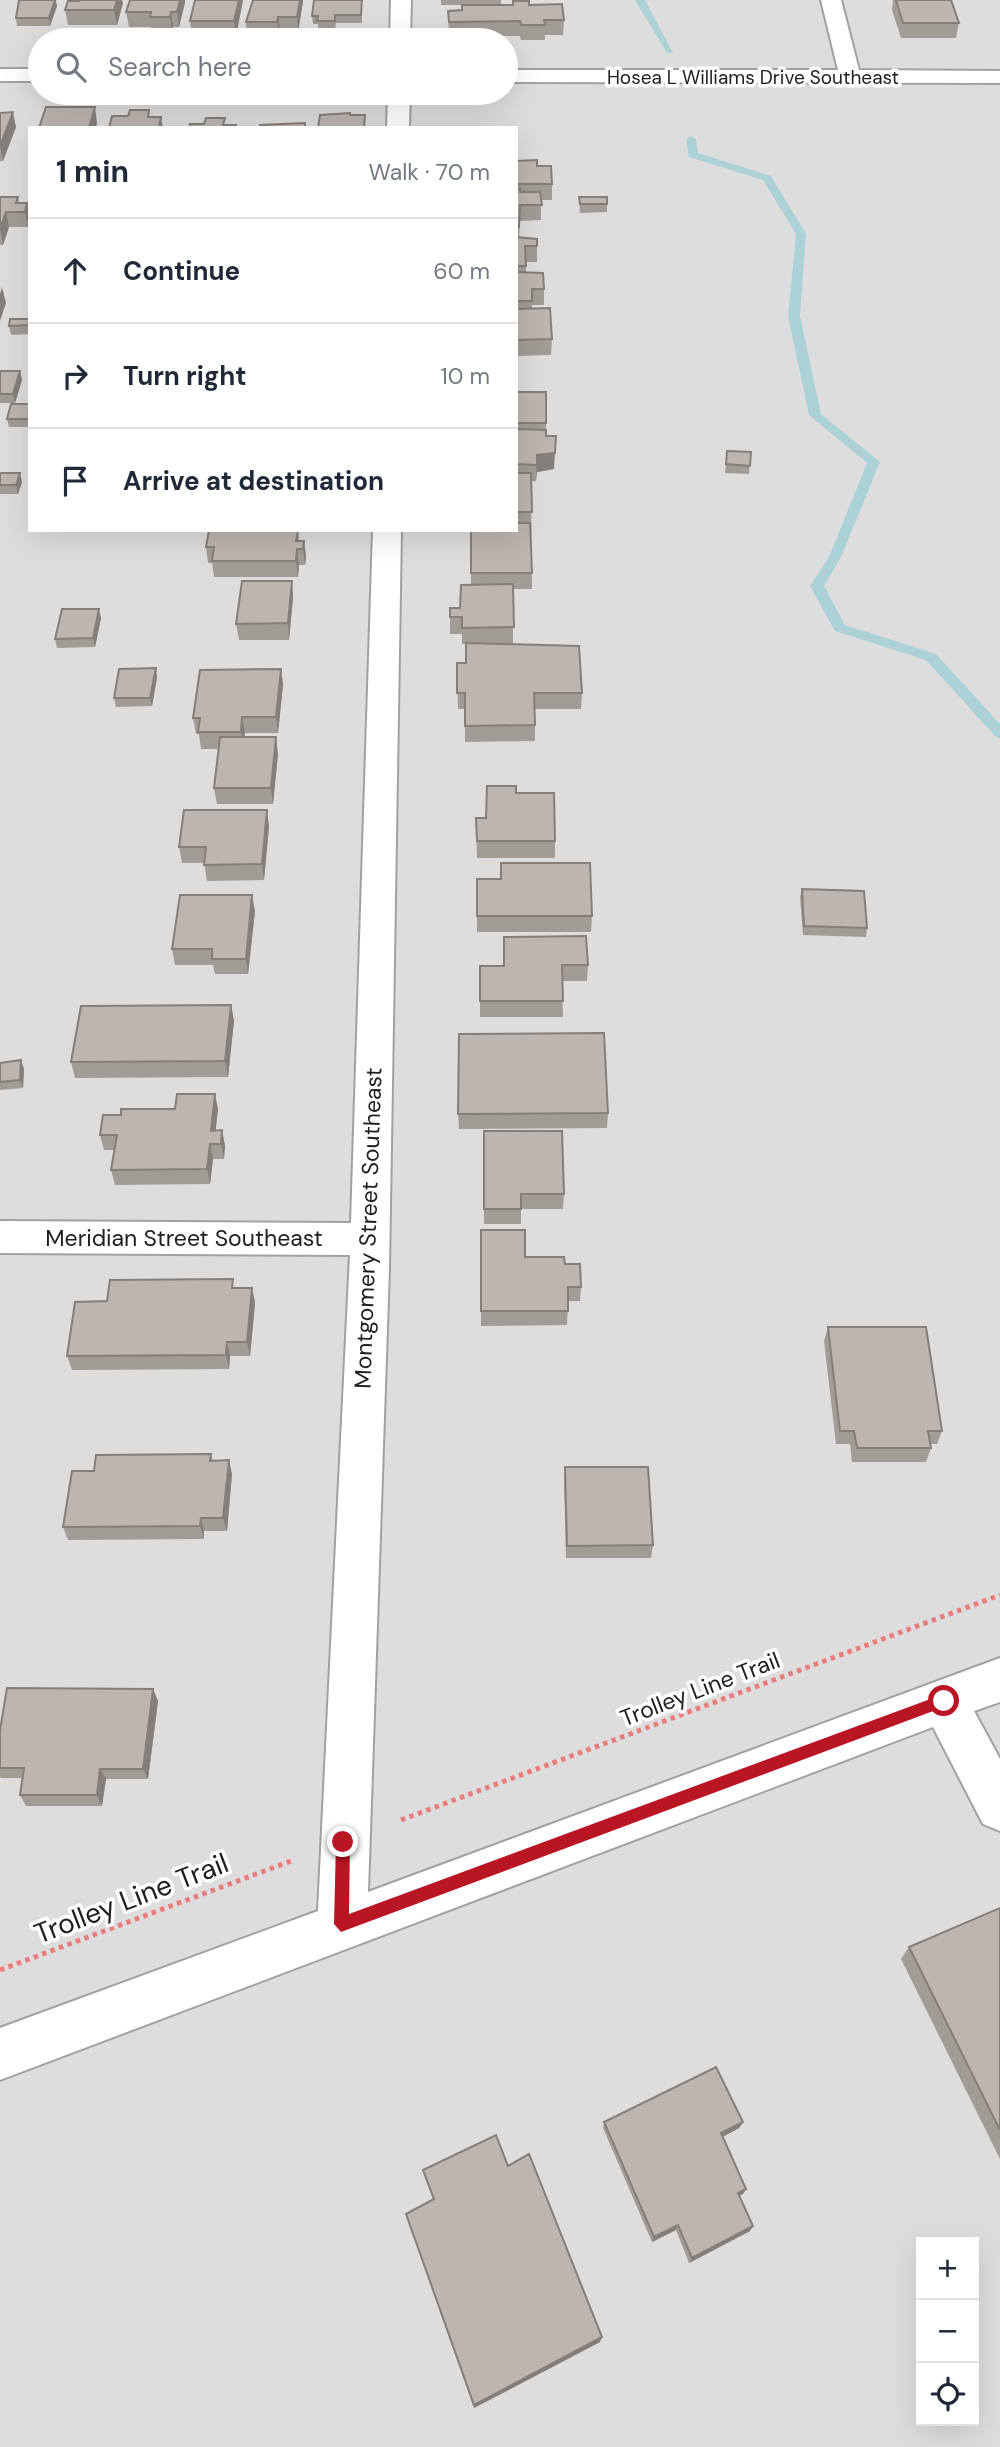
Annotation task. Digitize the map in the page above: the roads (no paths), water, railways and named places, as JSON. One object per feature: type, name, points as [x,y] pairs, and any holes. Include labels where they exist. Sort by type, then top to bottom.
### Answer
[{"type":"street","points":[[400,28],[401,0]]},
{"type":"street","points":[[831,0],[850,77]]},
{"type":"street","points":[[0,75],[28,75]]},
{"type":"street","name":"Hosea L Williams Drive Southeast","points":[[518,76],[1000,77]]},
{"type":"street","points":[[398,126],[399,105]]},
{"type":"street","name":"Montgomery Street Southeast","points":[[341,1924],[369,1239],[387,532]]},
{"type":"street","name":"Meridian Street Southeast","points":[[0,1237],[369,1239]]},
{"type":"street","points":[[0,2054],[341,1924],[1000,1680]]},
{"type":"street","points":[[944,1701],[1000,1807]]},
{"type":"waterway","points":[[640,0],[670,51]]},
{"type":"waterway","points":[[691,139],[693,155],[767,178],[801,234],[794,316],[815,415],[874,462],[835,557],[817,586],[840,628],[931,657],[1000,733]]}]
